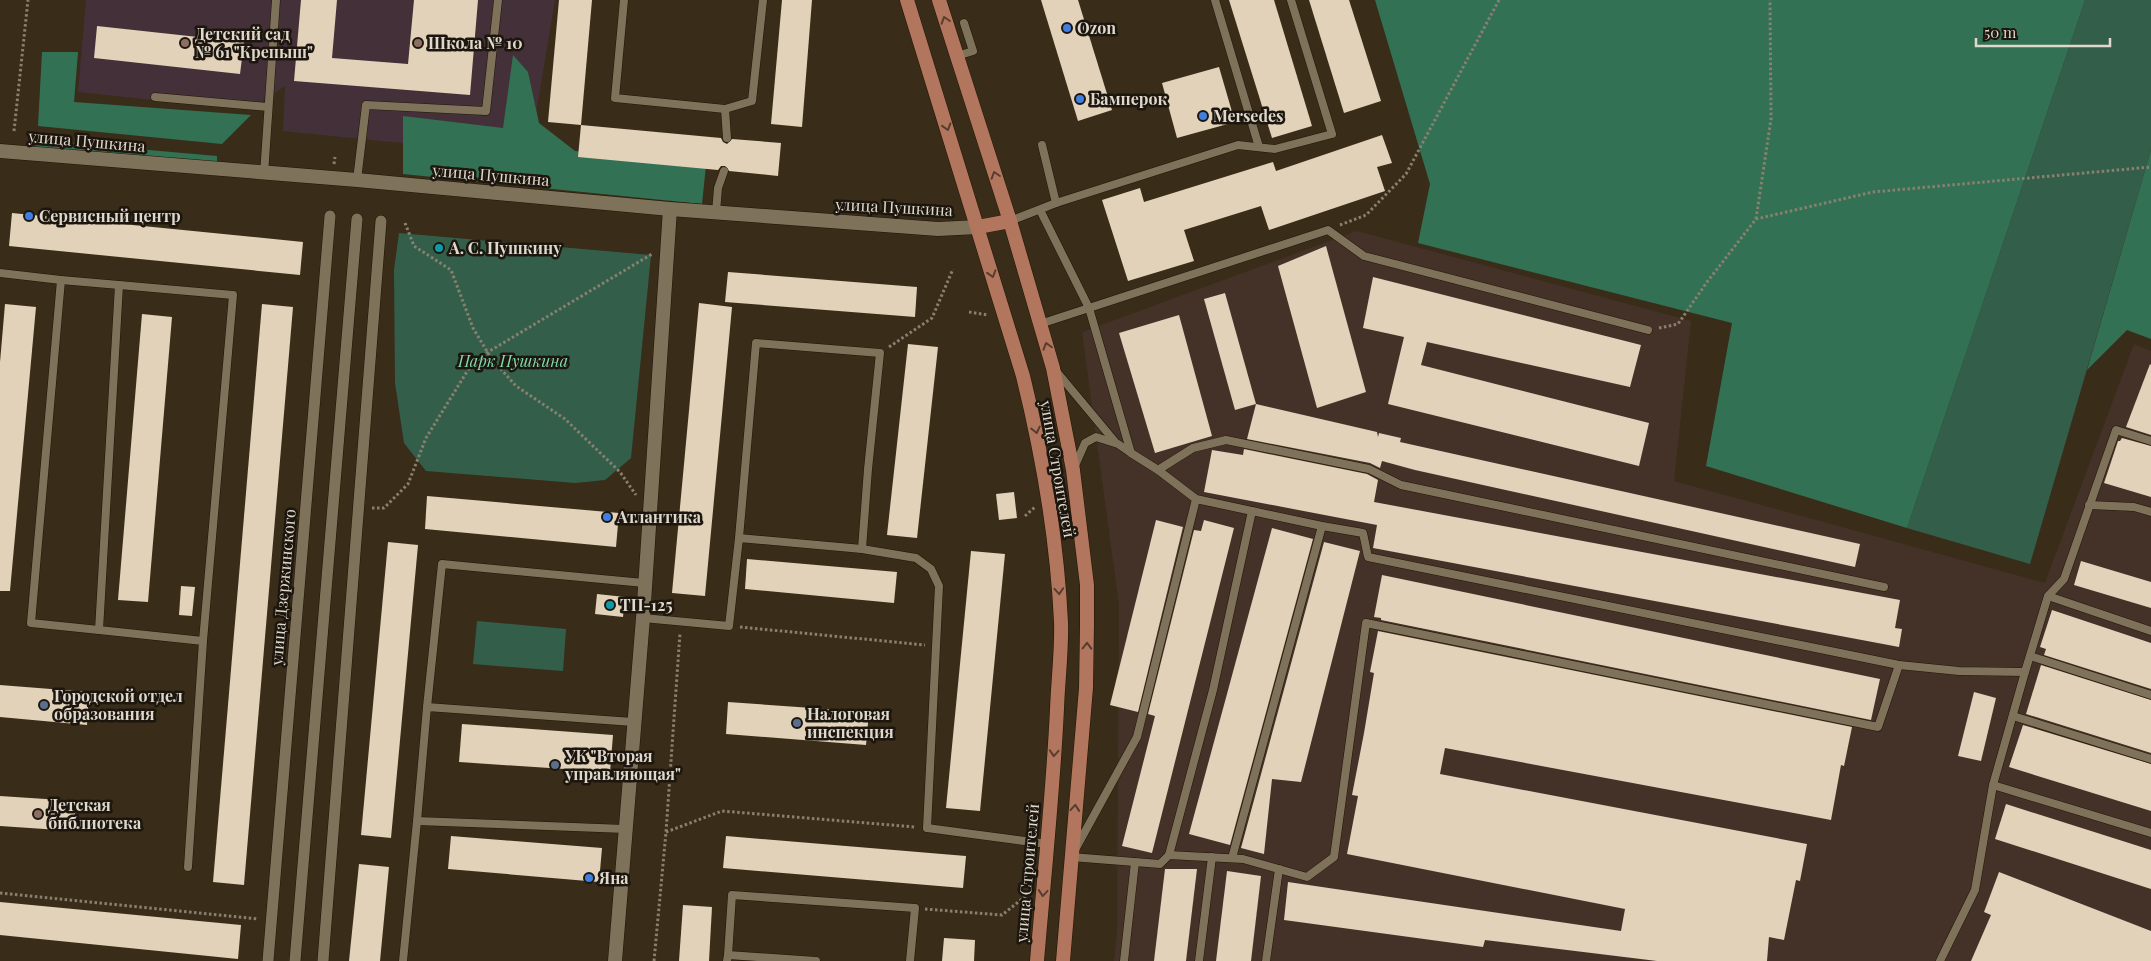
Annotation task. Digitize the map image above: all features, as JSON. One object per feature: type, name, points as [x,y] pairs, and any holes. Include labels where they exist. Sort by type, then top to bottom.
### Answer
[{"type":"main road","name":"улица Строителей","points":[[907,0],[978,227],[1022,376],[1037,433],[1049,503],[1057,564],[1061,624],[1056,734],[1037,961]]},
{"type":"main road","name":"улица Строителей","points":[[938,0],[1010,221],[1053,368],[1073,470],[1086,585],[1086,688],[1063,961]]},
{"type":"main road","points":[[978,227],[1010,221]]},
{"type":"street","name":"улица Пушкина","points":[[0,152],[356,180],[670,209],[938,229],[978,227]]},
{"type":"street","points":[[615,961],[633,722],[643,618],[670,209]]},
{"type":"street","name":"улица Дзержинского","points":[[268,961],[330,216]]},
{"type":"street","points":[[295,961],[357,219]]},
{"type":"street","points":[[323,961],[381,221]]},
{"type":"lane","points":[[264,174],[276,0]]},
{"type":"lane","points":[[356,180],[366,105],[486,111],[498,0]]},
{"type":"lane","points":[[624,0],[615,98],[726,109],[752,101],[763,0]]},
{"type":"lane","points":[[1215,0],[1259,147]]},
{"type":"lane","points":[[1010,221],[1056,203],[1238,145],[1275,149],[1332,134],[1291,0]]},
{"type":"lane","points":[[957,56],[973,51],[964,22]]},
{"type":"lane","points":[[155,97],[268,107]]},
{"type":"lane","points":[[726,109],[727,138]]},
{"type":"lane","points":[[1042,145],[1056,203]]},
{"type":"lane","points":[[716,212],[718,188],[724,171]]},
{"type":"lane","points":[[1040,210],[1089,308],[1131,452]]},
{"type":"lane","points":[[1040,324],[1328,230],[1364,256],[1648,330]]},
{"type":"lane","points":[[0,273],[233,295],[203,641],[188,867]]},
{"type":"lane","points":[[61,280],[31,624],[203,641]]},
{"type":"lane","points":[[99,630],[119,285]]},
{"type":"lane","points":[[643,618],[729,626],[739,538],[756,343],[880,353],[862,549]]},
{"type":"lane","points":[[1053,368],[1118,444]]},
{"type":"lane","points":[[1940,961],[1975,890],[1993,785],[2048,596],[2064,579],[2116,430],[2151,441]]},
{"type":"lane","points":[[1073,470],[1085,443],[1096,437],[1118,444],[1131,452],[1196,499],[1362,533],[1368,557],[1899,665],[1959,671],[2025,672]]},
{"type":"lane","points":[[1158,470],[1193,448],[1226,440],[1369,469],[1401,485],[1884,588]]},
{"type":"lane","points":[[1196,499],[1137,737],[1071,857],[1160,864],[1169,855],[1213,690],[1252,511]]},
{"type":"lane","points":[[2090,505],[2134,507],[2151,512]]},
{"type":"lane","points":[[1232,858],[1322,526]]},
{"type":"lane","points":[[739,538],[862,549],[916,558],[932,569],[939,586],[928,828],[1047,844]]},
{"type":"lane","points":[[403,961],[442,564],[644,583]]},
{"type":"lane","points":[[2048,596],[2151,631]]},
{"type":"lane","points":[[1169,855],[1244,859],[1306,877],[1334,857],[1366,623],[1878,727],[1899,665]]},
{"type":"lane","points":[[2030,656],[2151,695]]},
{"type":"lane","points":[[427,706],[633,722]]},
{"type":"lane","points":[[2013,716],[2151,759]]},
{"type":"lane","points":[[1993,785],[2151,833]]},
{"type":"lane","points":[[417,820],[625,829]]},
{"type":"lane","points":[[1199,961],[1212,857]]},
{"type":"lane","points":[[1124,961],[1135,862]]},
{"type":"lane","points":[[1266,961],[1279,869]]},
{"type":"lane","points":[[816,961],[728,958],[732,895],[915,908],[910,961]]},
{"type":"path","points":[[14,131],[28,0]]},
{"type":"path","points":[[1328,230],[1366,215],[1406,174],[1499,0]]},
{"type":"path","points":[[1648,330],[1678,324],[1706,282],[1756,219],[1771,119],[1770,0]]},
{"type":"path","points":[[1756,219],[1873,192],[2151,167]]},
{"type":"path","points":[[405,223],[414,246],[451,270],[473,328],[488,352],[516,386],[565,419],[620,472],[649,513]]},
{"type":"path","points":[[358,508],[384,508],[408,484],[431,430],[468,370],[488,352],[657,250]]},
{"type":"path","points":[[880,353],[932,318],[953,269]]},
{"type":"path","points":[[654,961],[666,832],[681,622]]},
{"type":"path","points":[[729,626],[936,646]]},
{"type":"path","points":[[666,832],[722,811],[928,828]]},
{"type":"path","points":[[0,893],[271,920]]},
{"type":"path","points":[[915,908],[1002,915]]},
{"type":"shaded area","name":"Школа № 10","points":[[86,0],[555,0],[529,156],[283,131],[285,86],[249,110],[78,92]]},
{"type":"shaded area","points":[[1357,231],[1691,321],[1674,481],[2045,583],[2134,344],[2151,351],[2151,961],[1114,961],[1117,933],[1119,605],[1082,332]]},
{"type":"green space","points":[[1375,0],[2085,0],[1907,528],[1706,466],[1732,323],[1418,243],[1430,184]]},
{"type":"green space","points":[[2085,0],[2151,0],[2151,150],[2030,564],[1907,528]]},
{"type":"green space","points":[[42,52],[78,52],[74,102],[251,115],[222,144],[38,126]]},
{"type":"green space","points":[[513,55],[528,72],[539,123],[575,151],[706,165],[702,204],[403,174],[403,116],[503,128]]},
{"type":"green space","points":[[35,140],[217,156],[217,170],[36,150]]},
{"type":"green space","points":[[2151,150],[2151,339],[2127,330],[2087,370]]},
{"type":"green space","name":"Парк Пушкина","points":[[399,233],[651,255],[631,458],[605,480],[575,483],[426,471],[404,443],[395,383],[394,270]]},
{"type":"green space","points":[[477,621],[566,629],[563,671],[473,664]]},
{"type":"building","points":[[301,0],[337,0],[332,58],[408,64],[414,0],[478,0],[470,95],[294,81]]},
{"type":"building","points":[[559,0],[592,0],[581,125],[548,122]]},
{"type":"building","points":[[782,0],[812,0],[802,127],[771,124]]},
{"type":"building","points":[[1041,0],[1078,0],[1112,110],[1078,121]]},
{"type":"building","points":[[1229,0],[1274,0],[1312,126],[1272,138]]},
{"type":"building","points":[[1309,0],[1349,0],[1381,101],[1344,113]]},
{"type":"building","points":[[97,26],[244,42],[240,74],[94,58]]},
{"type":"building","points":[[1219,67],[1235,122],[1177,138],[1162,83]]},
{"type":"building","points":[[581,125],[721,138],[727,144],[732,139],[781,143],[778,176],[729,171],[725,166],[721,166],[718,170],[578,157]]},
{"type":"building","points":[[1382,135],[1392,163],[1377,167],[1385,191],[1269,230],[1261,206],[1184,230],[1194,261],[1128,281],[1102,200],[1140,188],[1144,202],[1273,162],[1276,171]]},
{"type":"building","points":[[12,213],[303,242],[300,275],[9,246]]},
{"type":"building","points":[[1326,246],[1366,392],[1317,408],[1278,266]]},
{"type":"building","points":[[728,272],[917,287],[915,317],[725,302]]},
{"type":"building","points":[[1373,277],[1641,345],[1630,387],[1427,342],[1421,365],[1649,423],[1639,466],[1388,404],[1404,337],[1363,328]]},
{"type":"building","points":[[1225,293],[1256,404],[1235,410],[1204,299]]},
{"type":"building","points":[[699,303],[732,307],[705,596],[672,593]]},
{"type":"building","points":[[5,304],[36,307],[10,591],[0,591],[0,362]]},
{"type":"building","points":[[262,304],[293,307],[244,885],[213,882]]},
{"type":"building","points":[[142,314],[172,317],[148,602],[118,600]]},
{"type":"building","points":[[1179,315],[1212,436],[1155,453],[1119,333]]},
{"type":"building","points":[[908,344],[938,347],[917,538],[887,535]]},
{"type":"building","points":[[2151,365],[2151,435],[2126,427]]},
{"type":"building","points":[[1256,404],[1377,432],[1378,437],[1379,433],[1401,438],[1400,442],[1860,544],[1855,567],[1415,470],[1382,461],[1380,468],[1370,463],[1247,439]]},
{"type":"building","points":[[2122,438],[2151,446],[2151,497],[2104,483],[2118,441]]},
{"type":"building","points":[[1244,449],[1367,474],[1378,480],[1374,502],[1900,600],[1895,628],[1902,629],[1899,647],[1373,548],[1377,525],[1204,492],[1212,450],[1243,455]]},
{"type":"building","points":[[1014,492],[1017,518],[999,520],[996,494]]},
{"type":"building","points":[[427,496],[619,513],[616,547],[425,529]]},
{"type":"building","points":[[1156,520],[1183,527],[1138,712],[1110,705]]},
{"type":"building","points":[[1204,520],[1234,528],[1152,853],[1122,846],[1155,716],[1148,714],[1194,530],[1201,531]]},
{"type":"building","points":[[1272,528],[1313,539],[1230,845],[1189,834]]},
{"type":"building","points":[[388,542],[418,545],[391,838],[361,835]]},
{"type":"building","points":[[1324,542],[1360,551],[1301,782],[1272,779],[1264,854],[1241,848]]},
{"type":"building","points":[[971,551],[1005,554],[980,811],[946,808]]},
{"type":"building","points":[[747,559],[897,572],[894,603],[745,589]]},
{"type":"building","points":[[2081,561],[2151,582],[2151,608],[2074,585]]},
{"type":"building","points":[[1382,575],[1880,679],[1871,720],[1381,620],[1381,618],[1374,617]]},
{"type":"building","points":[[181,586],[195,587],[192,616],[179,615]]},
{"type":"building","name":"ТП-125","points":[[597,594],[625,597],[623,617],[595,614]]},
{"type":"building","points":[[2052,610],[2151,643],[2151,689],[2044,655],[2046,649],[2040,647]]},
{"type":"building","points":[[1378,631],[1852,727],[1844,766],[1841,765],[1831,820],[1445,748],[1440,774],[1807,844],[1800,881],[1796,880],[1784,940],[1769,937],[1767,961],[1657,961],[1485,940],[1483,947],[1284,920],[1288,882],[1621,931],[1625,909],[1347,854],[1358,796],[1352,795],[1374,673],[1370,672]]},
{"type":"building","points":[[2041,665],[2151,700],[2151,753],[2026,714]]},
{"type":"building","name":"Городской отдел образования","points":[[0,685],[89,692],[87,725],[0,717]]},
{"type":"building","points":[[1974,692],[1996,698],[1981,761],[1958,756]]},
{"type":"building","name":"Налоговая инспекция","points":[[728,702],[869,712],[866,745],[726,734]]},
{"type":"building","points":[[462,724],[613,735],[610,772],[459,762]]},
{"type":"building","points":[[2023,725],[2151,764],[2151,811],[2009,767]]},
{"type":"building","name":"Детская библиотека","points":[[0,796],[76,801],[74,831],[0,826]]},
{"type":"building","points":[[2006,804],[2151,850],[2151,889],[1995,839]]},
{"type":"building","points":[[451,836],[602,848],[599,882],[448,869]]},
{"type":"building","points":[[726,836],[966,856],[963,888],[723,868]]},
{"type":"building","points":[[359,864],[389,867],[380,961],[349,961]]},
{"type":"building","points":[[1165,869],[1197,869],[1186,961],[1154,961]]},
{"type":"building","points":[[1227,871],[1261,876],[1251,961],[1216,961]]},
{"type":"building","points":[[1999,872],[2151,931],[2151,961],[1971,961],[1991,915],[1984,912]]},
{"type":"building","points":[[0,902],[241,925],[238,959],[0,935]]},
{"type":"building","points":[[683,905],[712,907],[709,961],[679,961]]},
{"type":"building","points":[[944,938],[975,940],[974,961],[942,961]]},
{"type":"place","name":"Ozon","points":[[1067,28]]},
{"type":"place","name":"Детский сад № 61 \"Крепыш\"","points":[[185,43]]},
{"type":"place","name":"Школа № 10","points":[[418,43]]},
{"type":"place","name":"Бамперок","points":[[1080,99]]},
{"type":"place","name":"Mersedes","points":[[1203,116]]},
{"type":"place","name":"Сервисный центр","points":[[29,216]]},
{"type":"place","name":"А. С. Пушкину","points":[[439,248]]},
{"type":"place","name":"Атлантика","points":[[607,517]]},
{"type":"place","name":"ТП-125","points":[[610,605]]},
{"type":"place","name":"Городской отдел образования","points":[[44,705]]},
{"type":"place","name":"Налоговая инспекция","points":[[797,723]]},
{"type":"place","name":"УК \"Вторая управляющая\"","points":[[555,765]]},
{"type":"place","name":"Детская библиотека","points":[[38,814]]},
{"type":"place","name":"Яна","points":[[589,878]]}]
